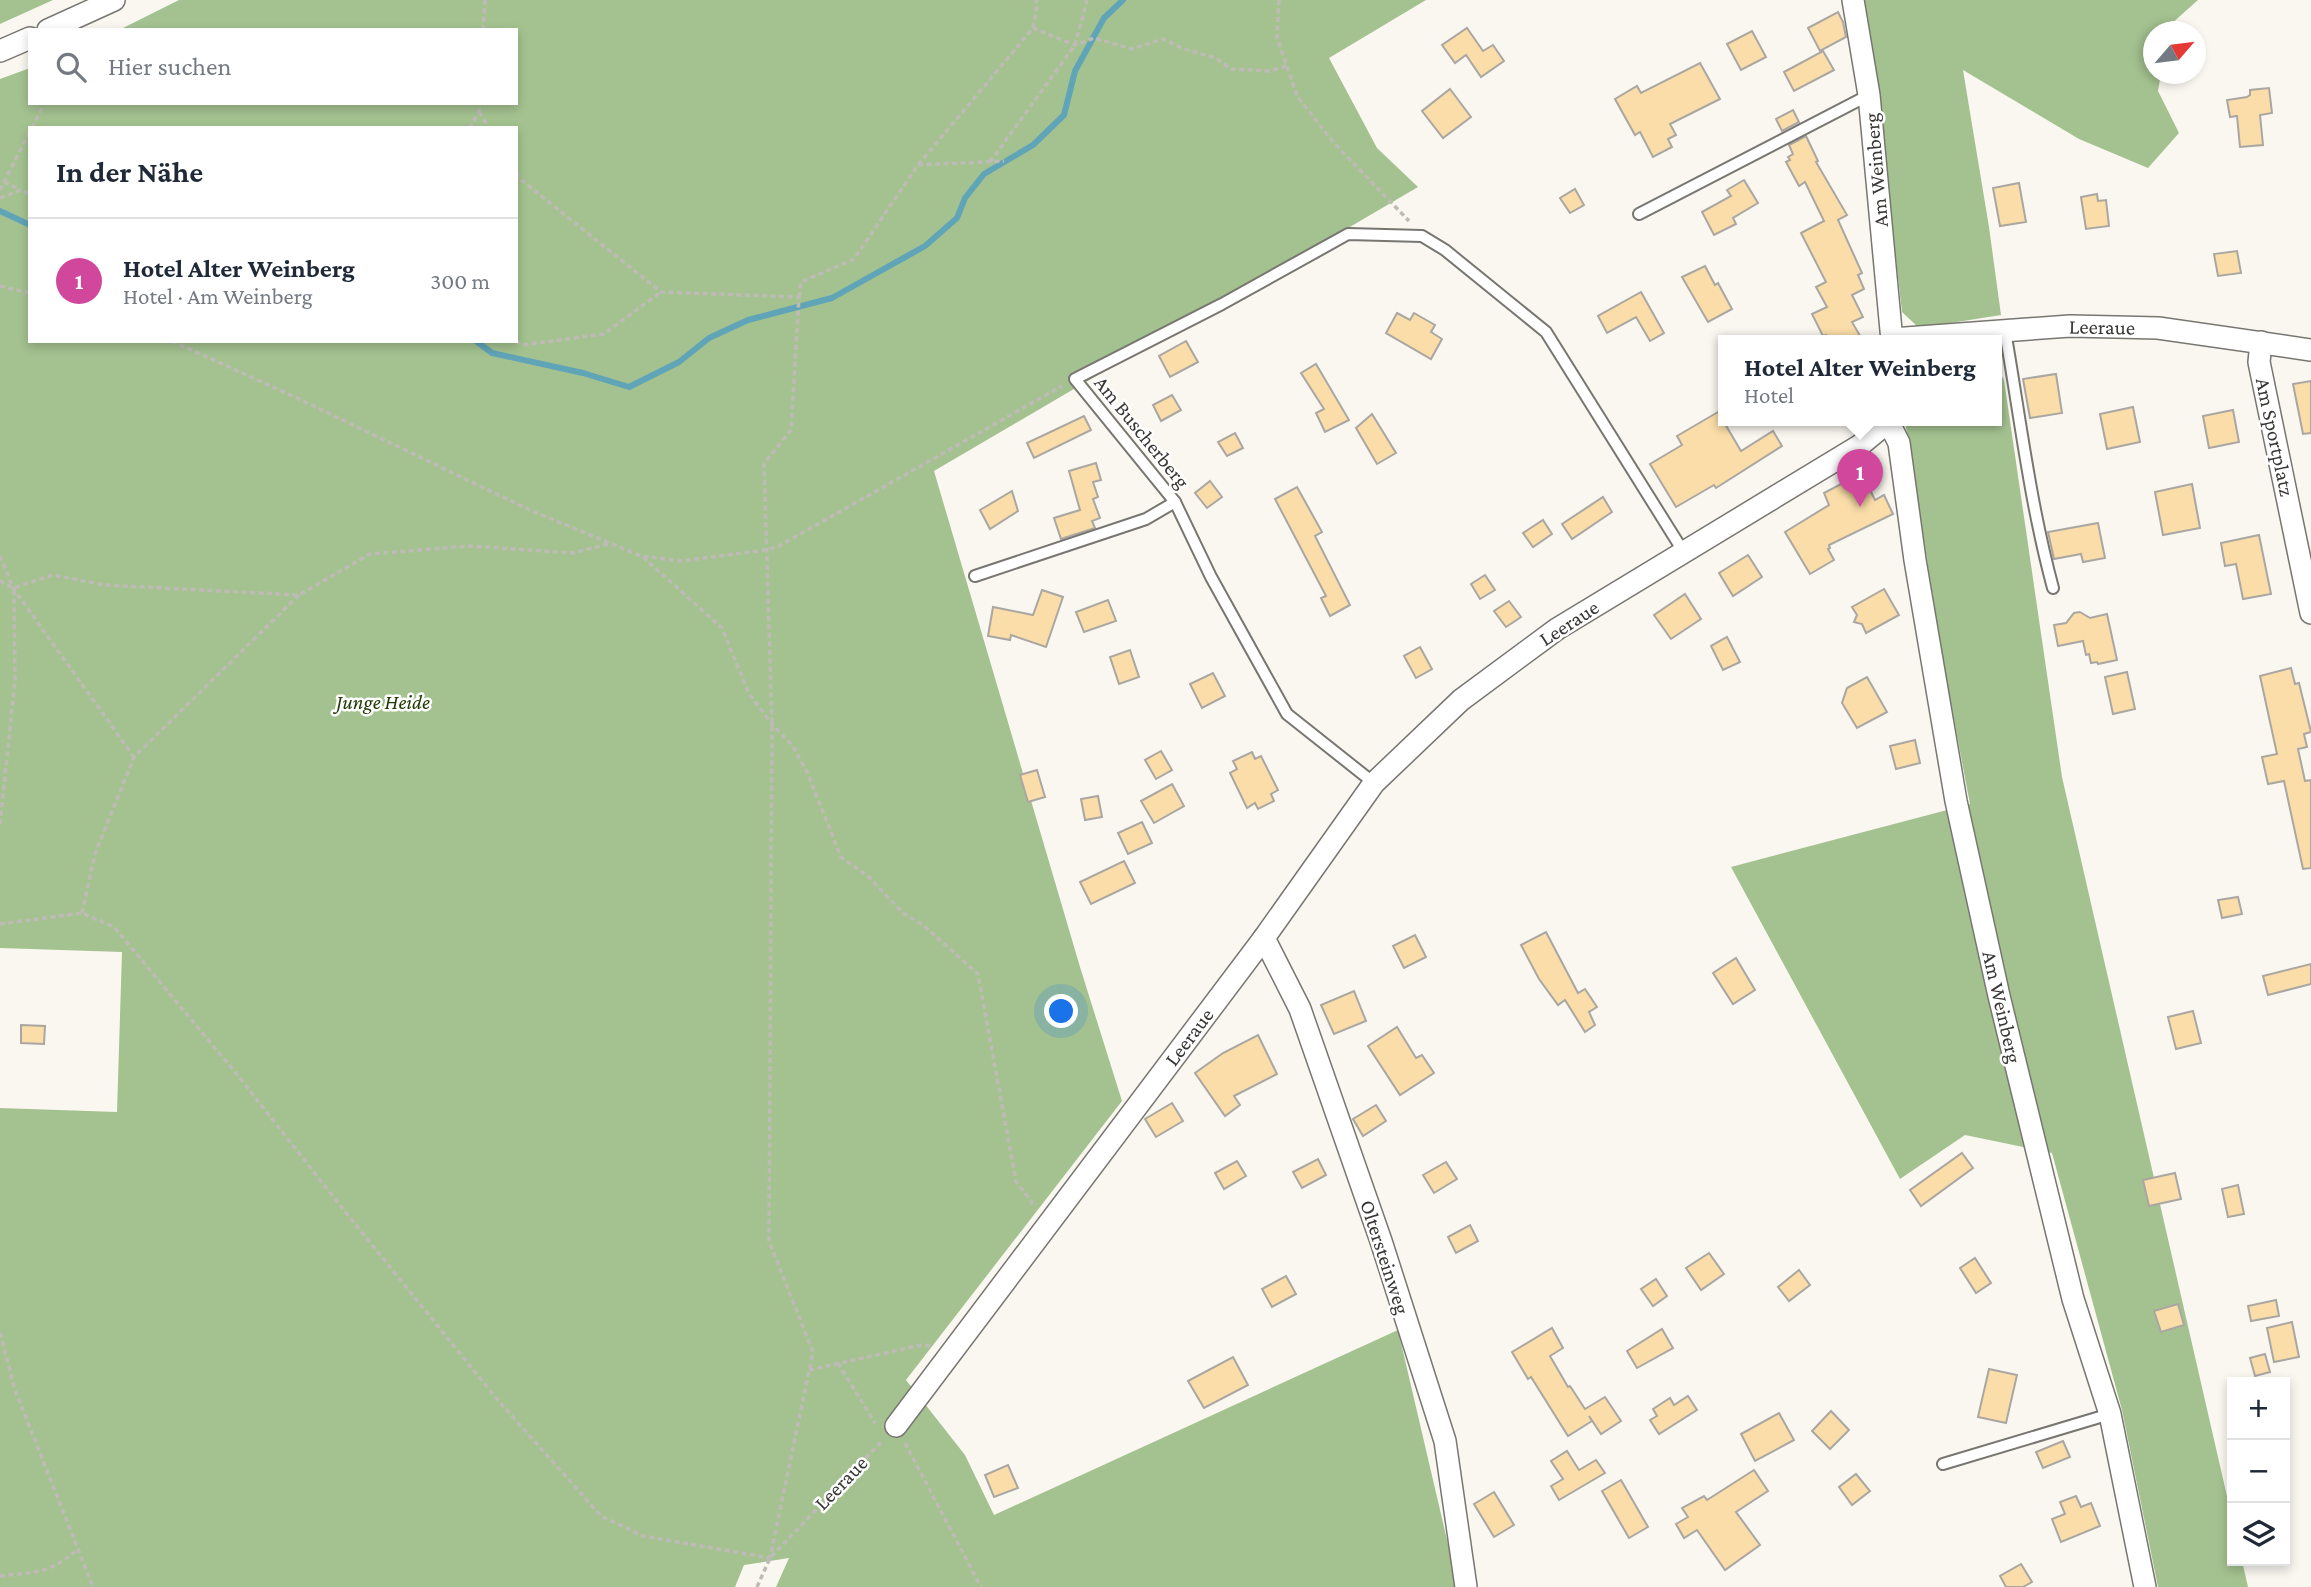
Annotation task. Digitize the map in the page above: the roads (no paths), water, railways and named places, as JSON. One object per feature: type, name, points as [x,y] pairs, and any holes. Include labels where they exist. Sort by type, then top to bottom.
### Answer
[{"type":"street","points":[[52,28],[114,0]]},
{"type":"street","name":"Am Weinberg","points":[[1853,0],[1869,95],[1892,335]]},
{"type":"street","points":[[0,51],[28,39]]},
{"type":"street","name":"Leeraue","points":[[1955,335],[2070,326],[2158,328],[2311,349]]},
{"type":"street","name":"Am Sportplatz","points":[[2261,342],[2259,362],[2311,613]]},
{"type":"street","name":"Leeraue","points":[[890,1432],[1264,939],[1374,783],[1461,700],[1557,629],[1847,453],[1883,426]]},
{"type":"street","name":"Am Weinberg","points":[[1890,426],[1899,443],[1915,560],[1956,802],[1999,996],[2073,1299],[2110,1414],[2146,1587]]},
{"type":"street","name":"Oltersteinweg","points":[[1264,939],[1300,1009],[1381,1241],[1445,1441],[1466,1587]]},
{"type":"lane","points":[[1639,214],[1869,95]]},
{"type":"lane","name":"Am Buscherberg","points":[[1374,783],[1287,714],[1211,577],[1175,502],[1075,379],[1198,317],[1348,234],[1422,236],[1445,250],[1546,332],[1683,551]]},
{"type":"lane","points":[[2006,331],[2036,517],[2053,587]]},
{"type":"lane","points":[[975,576],[1146,519],[1175,502]]},
{"type":"lane","points":[[1942,1464],[2110,1414]]},
{"type":"waterway","points":[[479,343],[492,353],[583,373],[629,387],[679,362],[709,338],[748,320],[832,298],[925,246],[957,218],[965,198],[984,174],[1033,145],[1064,115],[1075,71],[1104,18],[1123,0]]},
{"type":"waterway","points":[[0,211],[28,224]]},
{"type":"place","name":"Hotel Alter Weinberg","points":[[1860,507]]},
{"type":"park label","name":"Junge Heide","points":[[383,702]]}]
